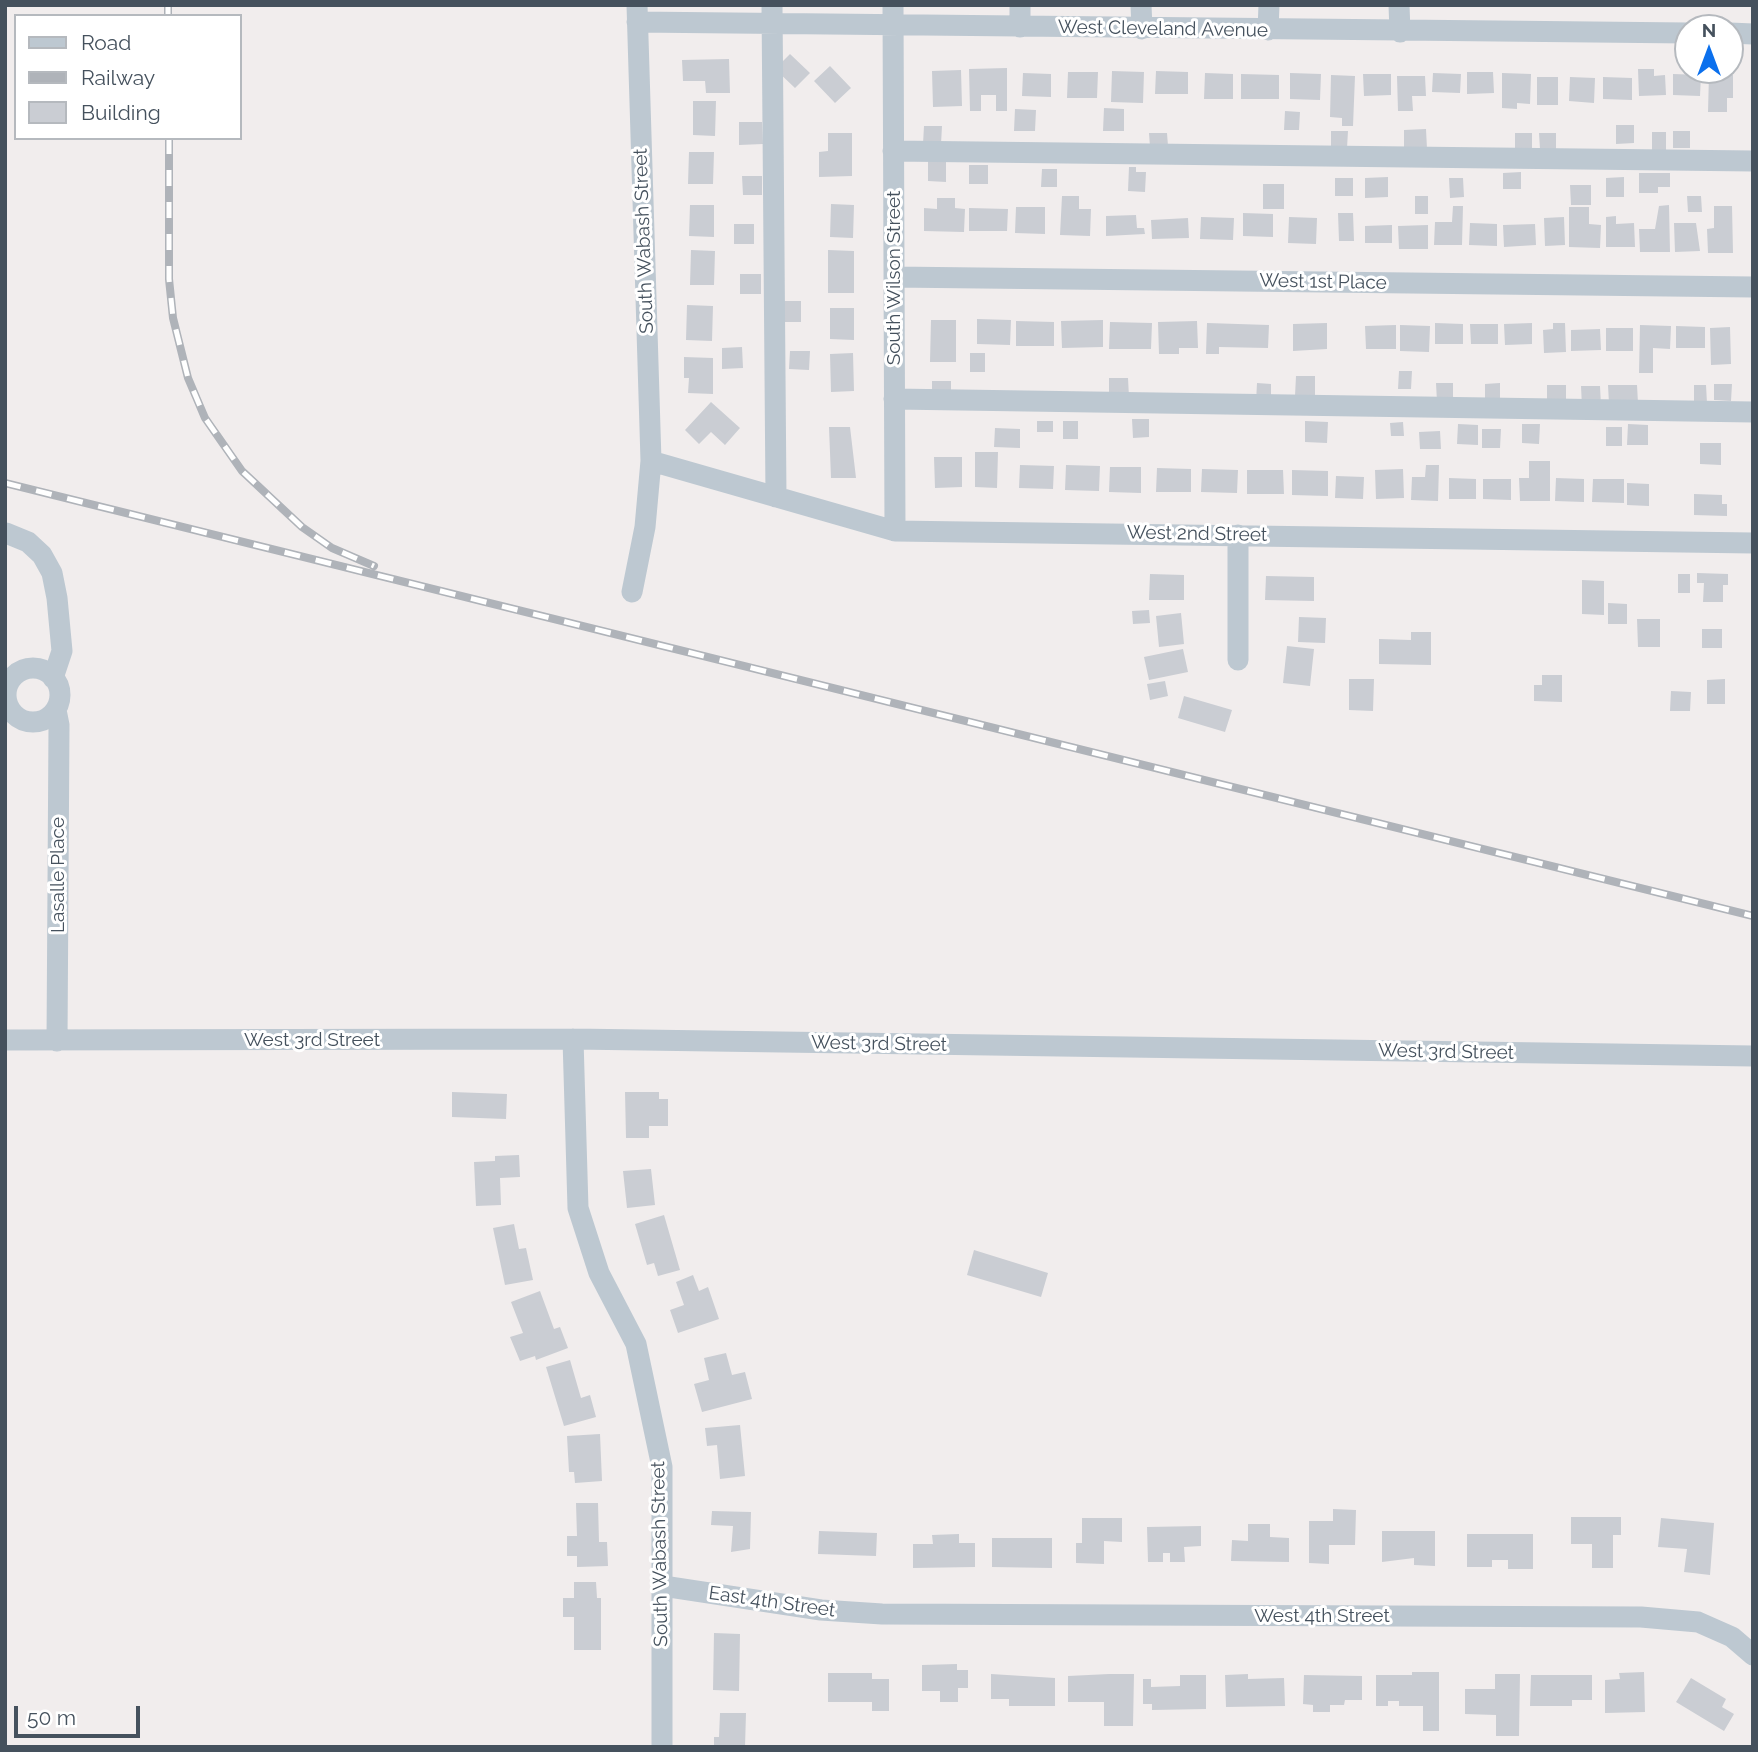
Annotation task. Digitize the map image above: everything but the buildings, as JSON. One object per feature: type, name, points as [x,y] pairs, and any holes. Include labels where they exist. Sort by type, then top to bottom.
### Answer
[{"type":"street","points":[[1020,5],[1020,27]]},
{"type":"street","points":[[1142,5],[1142,29]]},
{"type":"street","points":[[1268,30],[1269,5]]},
{"type":"street","points":[[1399,5],[1399,32]]},
{"type":"street","name":"West Cleveland Avenue","points":[[637,14],[893,15],[1020,27],[1674,33]]},
{"type":"street","name":"South Wabash Street","points":[[632,592],[645,527],[651,461],[637,14]]},
{"type":"street","points":[[772,15],[776,497]]},
{"type":"street","name":"South Wilson Street","points":[[893,15],[895,531]]},
{"type":"street","points":[[893,152],[1753,161]]},
{"type":"street","name":"West 1st Place","points":[[894,277],[1753,287]]},
{"type":"street","points":[[894,399],[1753,412]]},
{"type":"street","name":"West 2nd Street","points":[[651,461],[895,531],[1753,542]]},
{"type":"street","name":"Lasalle Place","points":[[6,533],[29,542],[43,555],[51,573],[61,624],[62,651],[53,678],[60,694],[55,710],[59,725],[57,1041]]},
{"type":"street","points":[[1238,535],[1238,660]]},
{"type":"street","points":[[53,678],[39,669],[22,670],[9,682],[6,700],[15,716],[32,722],[49,717],[55,710]]},
{"type":"street","name":"West 3rd Street","points":[[5,1040],[573,1040],[1753,1056]]},
{"type":"street","name":"South Wabash Street","points":[[573,1040],[578,1208],[599,1273],[636,1344],[662,1467],[662,1747]]},
{"type":"street","name":"East 4th Street","points":[[663,1586],[821,1611],[881,1614]]},
{"type":"street","name":"West 4th Street","points":[[881,1614],[1641,1617],[1698,1622],[1732,1637],[1753,1655]]},
{"type":"railway","points":[[168,5],[168,14]]},
{"type":"railway","points":[[169,140],[169,279],[173,318],[188,378],[205,418],[242,471],[302,527],[332,548],[374,566]]},
{"type":"railway","points":[[5,483],[1753,916]]}]
